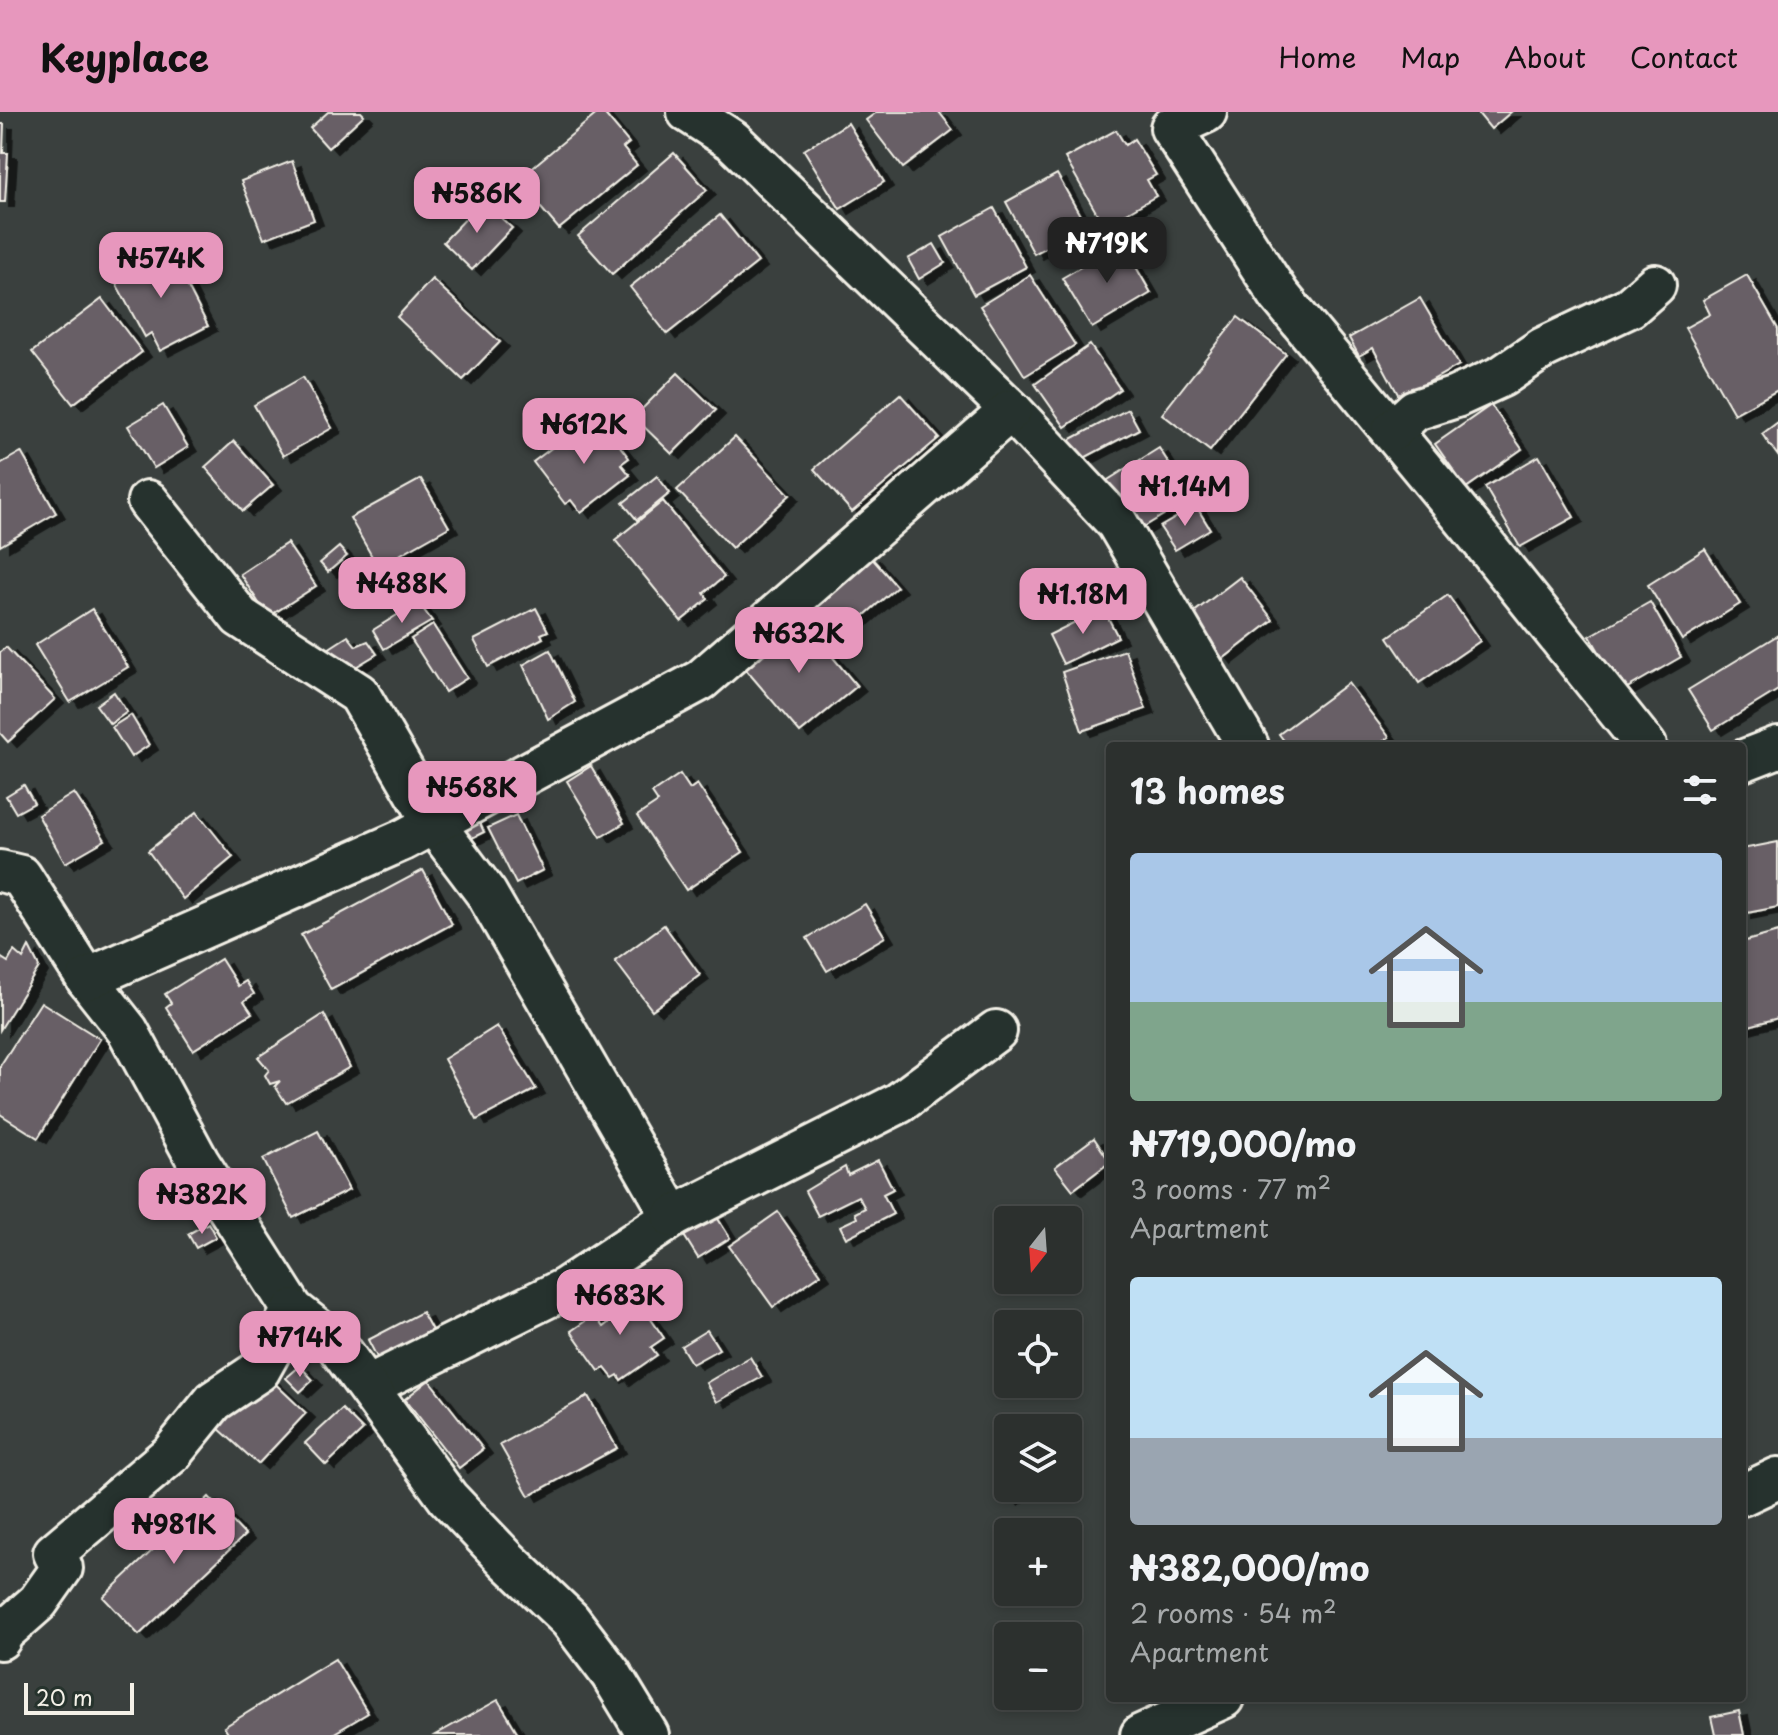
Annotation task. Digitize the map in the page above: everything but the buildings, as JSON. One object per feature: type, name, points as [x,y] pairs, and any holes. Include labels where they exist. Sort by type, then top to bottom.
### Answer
[{"type":"street","points":[[1206,112],[1171,128],[1279,295],[1643,742]]},
{"type":"street","points":[[707,118],[1011,410],[1117,523],[1246,742]]},
{"type":"street","points":[[1392,431],[1415,410],[1456,397],[1502,376],[1543,348],[1630,307],[1655,285]]},
{"type":"street","points":[[87,979],[389,846],[701,680],[1011,410]]},
{"type":"street","points":[[148,501],[240,617],[359,694],[434,824],[486,893],[673,1217]]},
{"type":"street","points":[[1746,759],[1778,747]]},
{"type":"street","points":[[0,871],[21,876],[87,979],[128,1031],[198,1161],[293,1310],[336,1344],[448,1498],[570,1620],[611,1674],[648,1735]]},
{"type":"street","points":[[368,1386],[566,1288],[673,1217],[899,1103],[996,1031]]},
{"type":"street","points":[[0,1639],[38,1602],[62,1568],[54,1553],[171,1454],[214,1401],[259,1371],[293,1310]]},
{"type":"street","points":[[1746,1493],[1778,1478]]},
{"type":"street","points":[[1141,1735],[1214,1702]]}]
